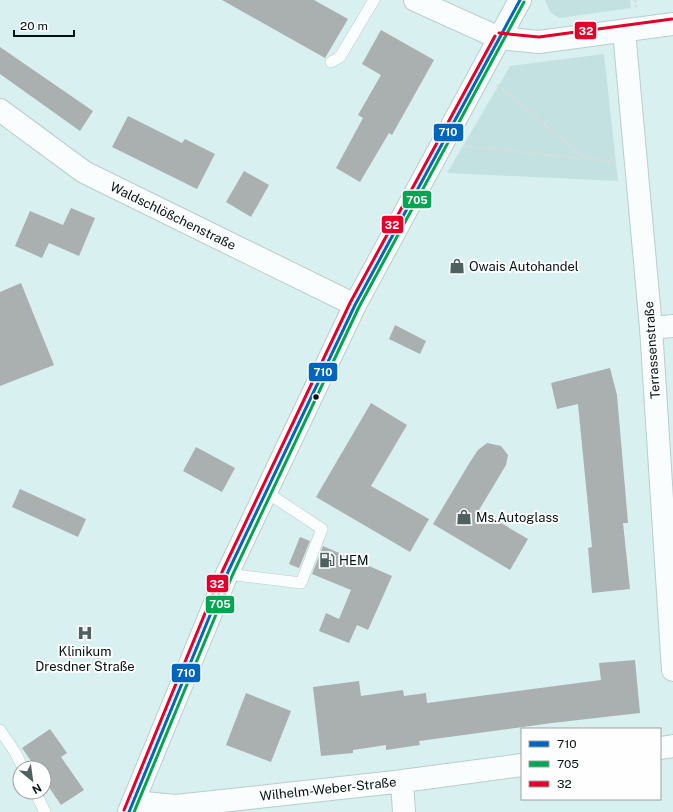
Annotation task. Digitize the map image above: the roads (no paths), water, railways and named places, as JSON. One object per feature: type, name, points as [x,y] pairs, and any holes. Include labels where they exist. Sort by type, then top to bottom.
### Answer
[{"type":"street","points":[[415,0],[499,38],[539,42],[673,24]]},
{"type":"street","points":[[131,807],[227,574],[355,305],[520,0]]},
{"type":"street","name":"Terrassenstraße","points":[[624,30],[650,328],[673,670]]},
{"type":"street","name":"Waldschlößchenstraße","points":[[0,110],[84,172],[355,305]]},
{"type":"street","points":[[650,328],[673,326]]},
{"type":"street","points":[[661,748],[673,746]]},
{"type":"street","name":"Wilhelm-Weber-Straße","points":[[131,807],[176,809],[521,766]]},
{"type":"street","points":[[402,781],[404,812]]},
{"type":"lane","points":[[330,62],[340,57],[374,0]]},
{"type":"lane","points":[[227,574],[301,583],[322,529],[266,492]]},
{"type":"lane","points":[[0,730],[19,760]]},
{"type":"lane","points":[[39,800],[45,812]]},
{"type":"place","name":"Owais Autohandel","points":[[457,266]]},
{"type":"place","name":"Ms.Autoglass","points":[[464,517]]},
{"type":"place","name":"HEM","points":[[327,560]]},
{"type":"place","name":"Klinikum Dresdner Straße","points":[[85,633]]}]
